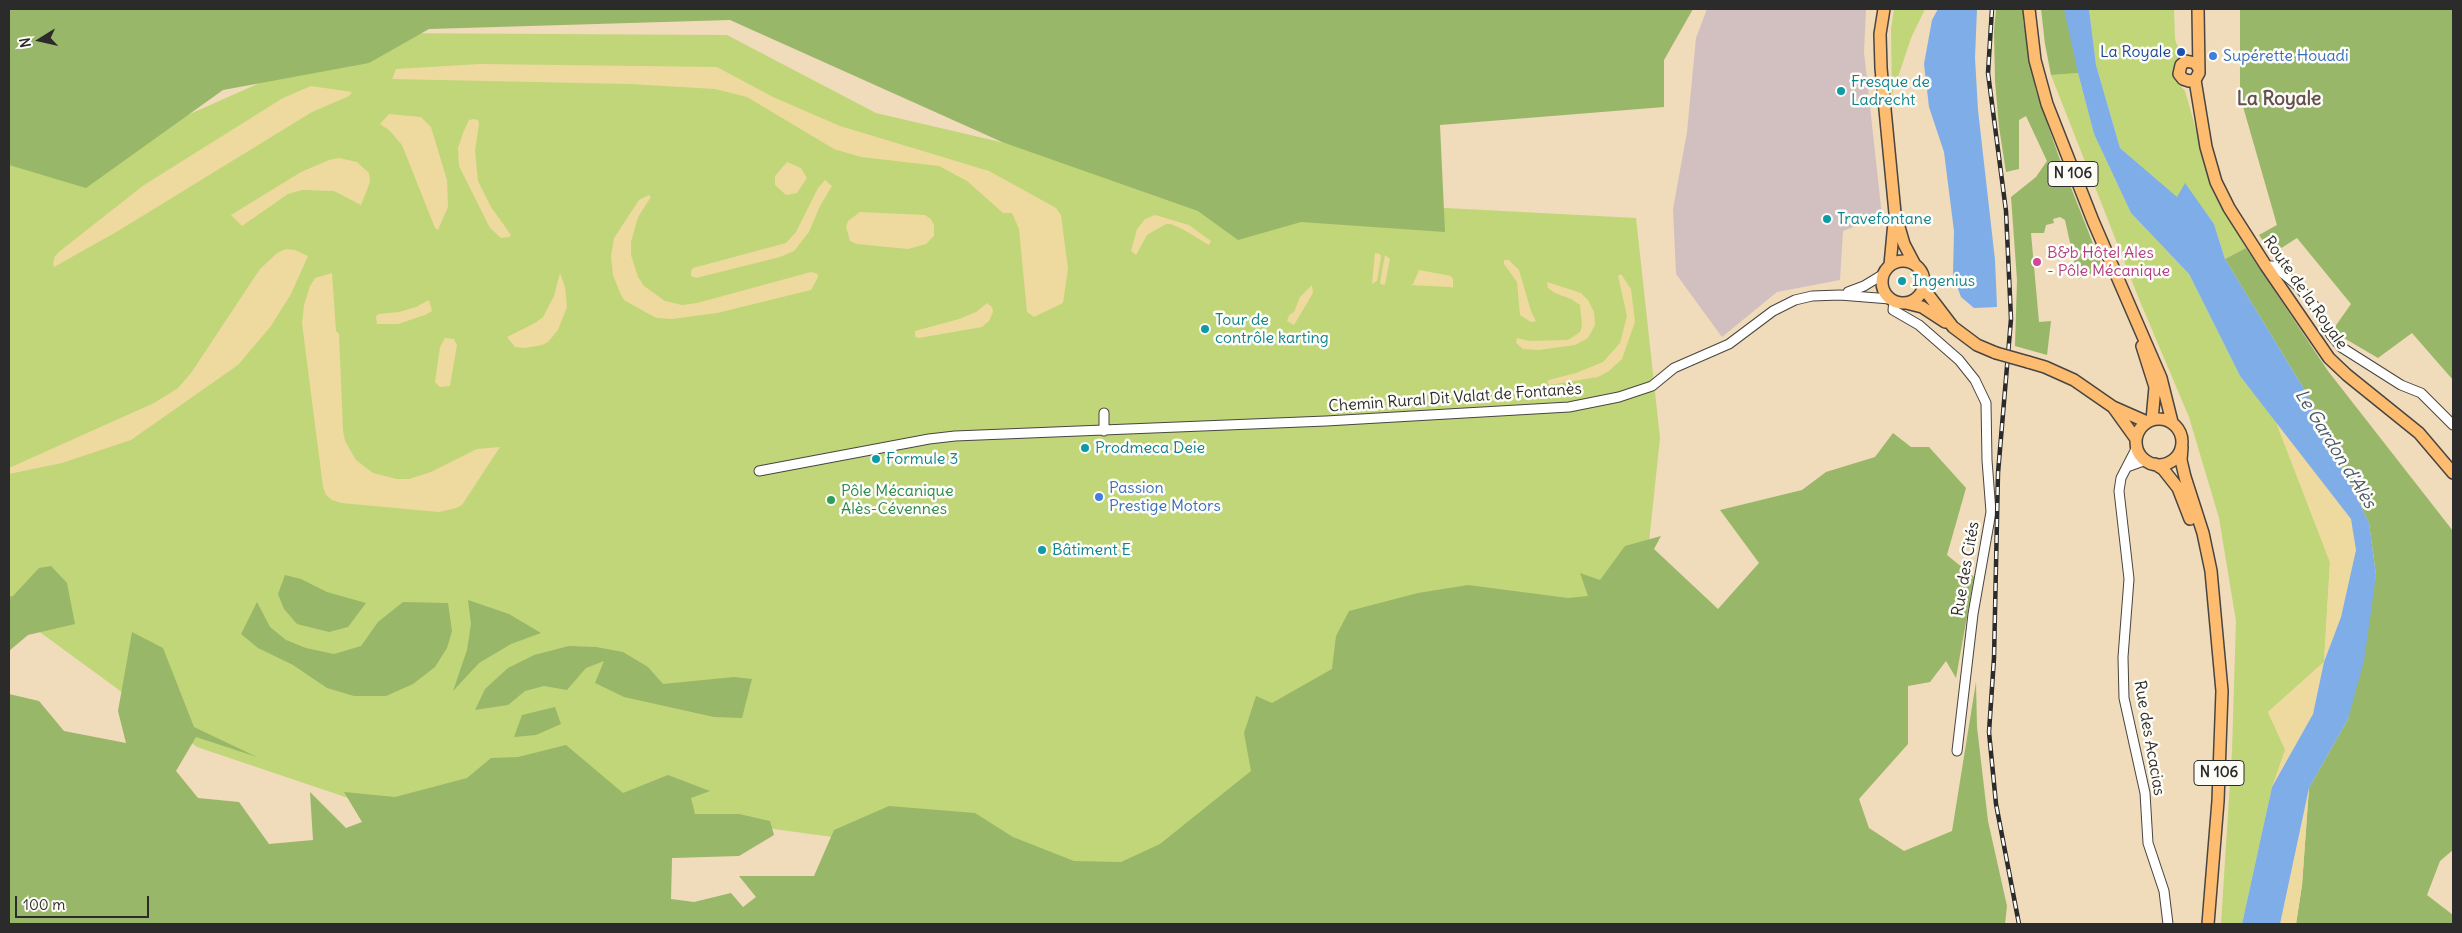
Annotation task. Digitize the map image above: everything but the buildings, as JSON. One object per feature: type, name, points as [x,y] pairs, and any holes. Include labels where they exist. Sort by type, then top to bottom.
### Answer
[{"type":"main road","points":[[1884,9],[1880,34],[1881,68],[1895,213],[1904,244],[1914,263],[1923,273],[1924,289],[1953,327]]},
{"type":"main road","name":"N 106","points":[[2029,9],[2035,60],[2066,157],[2161,378],[2172,422]]},
{"type":"main road","points":[[2194,64],[2180,65],[2178,71],[2180,77],[2190,80],[2199,73],[2194,64],[2199,38],[2198,9]]},
{"type":"main road","name":"Route de la Royale","points":[[2190,80],[2216,182],[2229,208],[2266,266],[2333,362],[2419,433],[2453,473]]},
{"type":"main road","points":[[1890,265],[1895,213]]},
{"type":"main road","points":[[1914,263],[1902,260],[1890,265],[1882,275],[1882,286],[1897,301],[1922,307],[1953,327],[1977,346],[2028,362],[2074,380],[2113,408],[2150,421]]},
{"type":"main road","points":[[1897,301],[1915,300],[1924,289]]},
{"type":"main road","name":"N 106","points":[[2140,332],[2145,358],[2154,387],[2150,421]]},
{"type":"main road","points":[[2113,408],[2136,443],[2150,462],[2169,463],[2179,454],[2182,447],[2181,433],[2172,422],[2162,418],[2150,421],[2142,426],[2136,443]]},
{"type":"main road","name":"N 106","points":[[2182,447],[2181,460],[2211,571],[2222,691],[2216,843],[2208,924]]},
{"type":"main road","name":"N 106","points":[[2150,462],[2163,469],[2178,488],[2188,511],[2206,569],[2217,622]]},
{"type":"street","points":[[2266,266],[2274,266],[2297,285],[2317,309],[2331,335],[2341,347],[2401,385],[2421,393],[2453,425]]},
{"type":"street","name":"Chemin Rural Dit Valat de Fontanès","points":[[1840,295],[1864,286],[1882,275]]},
{"type":"street","name":"Chemin Rural Dit Valat de Fontanès","points":[[759,471],[939,437],[1510,412],[1593,404],[1652,386],[1679,365],[1728,344],[1773,311],[1787,304],[1812,296],[1840,295],[1897,301]]},
{"type":"street","name":"Rue des Cités","points":[[1897,301],[1893,310],[1923,328],[1959,360],[1982,392],[1988,414],[1987,460],[1991,512],[1973,614],[1957,751]]},
{"type":"street","points":[[1104,413],[1104,431]]},
{"type":"street","name":"Rue des Acacias","points":[[2136,443],[2121,478],[2119,491],[2129,579],[2123,657],[2124,698],[2145,793],[2148,844],[2164,891],[2168,924]]},
{"type":"street","points":[[2127,467],[2150,462]]},
{"type":"shaded area","points":[[1707,9],[1866,9],[1864,52],[1882,216],[1843,231],[1840,280],[1777,292],[1722,337],[1676,274],[1673,209],[1687,132],[1696,38]]},
{"type":"green space","points":[[9,9],[1693,9],[1664,60],[1664,107],[1440,125],[1445,232],[1301,222],[1238,240],[1198,211],[1002,142],[730,20],[429,29],[369,63],[223,90],[86,188],[9,165]]},
{"type":"green space","points":[[1894,9],[1925,9],[1911,38],[1892,95],[1891,29]]},
{"type":"green space","points":[[1996,9],[2023,9],[2023,20],[2036,91],[2059,157],[2103,269],[2078,279],[2065,220],[2060,217],[2053,219],[2054,223],[2046,225],[2044,233],[2031,233],[2039,322],[2051,321],[2047,355],[2015,346],[2017,280],[2011,197],[2036,177],[2047,161],[2026,116],[2019,120],[2019,169],[2006,172],[1999,127],[1995,81],[1994,31]]},
{"type":"green space","points":[[2041,9],[2076,9],[2078,73],[2051,75]]},
{"type":"green space","points":[[2089,9],[2174,9],[2175,39],[2180,55],[2174,64],[2174,78],[2185,91],[2212,187],[2246,248],[2225,259],[2214,224],[2185,184],[2177,198],[2120,148],[2096,65]]},
{"type":"green space","points":[[2240,9],[2453,9],[2453,380],[2412,333],[2378,358],[2332,331],[2351,304],[2297,238],[2272,254],[2259,235],[2277,225],[2240,96]]},
{"type":"green space","name":"Pôle Mécanique Alès-Cévennes","points":[[372,33],[727,35],[876,113],[1129,172],[1293,200],[1636,218],[1660,438],[1647,561],[1487,742],[1081,885],[898,846],[723,822],[375,807],[197,747],[26,622],[9,618],[9,159],[172,122]]},
{"type":"green space","points":[[2078,73],[2094,134],[2131,213],[2189,274],[2240,376],[2276,422],[2330,562],[2324,662],[2268,712],[2286,750],[2272,787],[2242,924],[2221,924],[2232,751],[2236,621],[2219,518],[2189,417],[2139,299],[2051,75]]},
{"type":"green space","points":[[2246,248],[2328,371],[2453,531],[2453,850],[2440,861],[2427,895],[2453,915],[2453,924],[2296,924],[2302,885],[2309,788],[2348,719],[2376,575],[2369,523],[2307,394],[2225,259]]},
{"type":"green space","points":[[1893,433],[1911,447],[1929,447],[1966,488],[1947,555],[1974,577],[1956,678],[1946,661],[1930,682],[1908,686],[1908,744],[1859,799],[1869,828],[1904,851],[1952,831],[1976,682],[1977,727],[1988,821],[2007,906],[2005,924],[9,924],[9,694],[39,701],[64,731],[126,743],[118,711],[132,632],[163,648],[194,727],[257,757],[196,737],[176,771],[198,798],[239,802],[269,844],[313,840],[310,792],[346,828],[362,822],[344,792],[395,797],[467,778],[491,758],[518,757],[566,745],[623,793],[668,775],[710,791],[691,798],[695,814],[739,814],[770,821],[774,835],[739,856],[672,858],[671,899],[694,902],[731,893],[743,907],[756,897],[739,876],[814,876],[834,830],[889,806],[975,813],[1013,837],[1074,861],[1121,862],[1160,844],[1251,771],[1244,733],[1256,696],[1272,703],[1332,669],[1336,636],[1349,611],[1418,593],[1468,585],[1568,598],[1588,596],[1580,573],[1600,580],[1625,546],[1661,536],[1654,549],[1718,609],[1759,563],[1720,510],[1802,490],[1826,472],[1875,457]]},
{"type":"green space","points":[[51,566],[67,583],[75,624],[28,635],[9,651],[9,597],[13,596],[39,568]]},
{"type":"green space","points":[[285,575],[301,579],[327,592],[366,603],[348,627],[329,632],[297,624],[284,609],[278,594]]},
{"type":"green space","points":[[468,600],[509,614],[541,633],[511,644],[479,663],[453,691],[467,650],[471,624]]},
{"type":"green space","points":[[257,602],[270,627],[286,640],[306,648],[334,654],[361,646],[378,622],[403,602],[448,603],[452,631],[447,648],[435,667],[413,684],[386,696],[354,696],[327,688],[293,665],[258,648],[241,634]]},
{"type":"green space","points":[[569,646],[596,647],[623,652],[648,667],[663,684],[734,677],[752,679],[742,718],[714,717],[624,697],[595,683],[604,661],[586,668],[567,690],[544,686],[525,691],[508,705],[475,710],[485,689],[508,668],[534,655]]},
{"type":"green space","points":[[555,707],[561,724],[536,735],[514,737],[522,715]]},
{"type":"sand","points":[[480,64],[717,67],[773,97],[840,126],[989,171],[1056,208],[1061,215],[1068,269],[1063,303],[1034,317],[1027,312],[1019,229],[1012,213],[1003,213],[967,181],[939,166],[861,157],[834,149],[747,97],[715,89],[630,84],[392,79],[396,69]]},
{"type":"sand","points":[[311,86],[352,92],[349,96],[312,112],[118,231],[54,267],[55,256],[60,251],[144,185],[283,98]]},
{"type":"sand","points":[[389,114],[421,117],[431,127],[447,180],[448,207],[438,230],[435,228],[402,145],[389,130],[380,124]]},
{"type":"sand","points":[[469,120],[478,120],[479,124],[475,151],[478,181],[491,207],[511,235],[509,237],[501,238],[490,228],[459,166],[458,148]]},
{"type":"sand","points":[[339,158],[357,162],[369,173],[370,182],[361,205],[334,191],[302,190],[288,194],[242,226],[231,215],[301,172],[329,160]]},
{"type":"sand","points":[[787,162],[801,168],[807,178],[797,193],[786,195],[775,185],[775,176]]},
{"type":"sand","points":[[825,180],[832,186],[820,206],[809,232],[794,251],[780,257],[696,278],[691,276],[693,268],[786,243],[796,232],[818,188]]},
{"type":"sand","points":[[649,195],[651,197],[638,217],[631,242],[631,255],[638,277],[644,286],[665,301],[682,305],[697,303],[811,272],[818,274],[818,277],[811,290],[717,313],[672,319],[657,318],[624,300],[613,275],[611,256],[614,238],[639,200]]},
{"type":"sand","points":[[860,212],[925,215],[931,219],[934,225],[934,236],[926,244],[908,249],[857,244],[850,241],[846,227],[848,221]]},
{"type":"sand","points":[[1155,215],[1189,225],[1211,241],[1209,245],[1184,230],[1171,224],[1166,224],[1147,235],[1136,255],[1131,251],[1137,229],[1145,219]]},
{"type":"sand","points":[[286,249],[295,250],[308,256],[291,294],[271,326],[238,365],[131,440],[62,463],[9,474],[9,468],[154,403],[178,388],[191,373],[260,269],[277,253]]},
{"type":"sand","points":[[1375,253],[1380,254],[1381,257],[1377,281],[1372,284]]},
{"type":"sand","points":[[1385,255],[1390,259],[1385,284],[1382,285],[1380,283]]},
{"type":"sand","points":[[1504,260],[1509,260],[1519,270],[1531,311],[1536,321],[1531,322],[1520,315],[1517,282],[1504,264]]},
{"type":"sand","points":[[1419,270],[1451,276],[1453,288],[1410,285],[1413,284]]},
{"type":"sand","points":[[332,273],[336,331],[339,334],[345,441],[356,460],[373,473],[397,479],[409,479],[431,472],[477,449],[500,447],[462,505],[439,512],[341,503],[332,500],[326,495],[323,487],[302,323],[304,305],[310,286],[315,278]]},
{"type":"sand","points":[[560,273],[565,287],[567,307],[558,330],[548,342],[542,345],[525,348],[515,347],[507,337],[543,317],[554,296]]},
{"type":"sand","points":[[1621,274],[1631,289],[1635,322],[1622,359],[1609,371],[1598,377],[1549,385],[1547,382],[1549,380],[1576,373],[1603,362],[1620,343],[1627,316],[1618,276]]},
{"type":"sand","points":[[1547,282],[1581,293],[1588,300],[1594,312],[1595,325],[1588,338],[1575,345],[1539,350],[1523,349],[1516,343],[1517,338],[1529,341],[1568,340],[1580,332],[1582,326],[1580,305],[1571,299],[1555,293],[1548,288]]},
{"type":"sand","points":[[1312,285],[1313,293],[1294,325],[1287,321],[1289,315],[1294,312],[1300,297]]},
{"type":"sand","points":[[429,300],[432,311],[425,315],[398,324],[377,324],[376,316],[379,314],[399,312],[416,307]]},
{"type":"sand","points":[[987,303],[992,307],[993,312],[989,321],[982,327],[919,338],[915,337],[915,331],[959,319],[976,312]]},
{"type":"sand","points":[[445,338],[454,339],[457,345],[450,386],[440,387],[435,382],[440,347]]},
{"type":"sand","points":[[2276,422],[2351,519],[2356,550],[2341,617],[2324,662],[2330,562]]},
{"type":"sand","points":[[2324,662],[2313,714],[2272,787],[2285,750],[2268,712]]},
{"type":"sand","points":[[2309,788],[2302,885],[2296,924],[2280,924]]},
{"type":"water","points":[[1938,9],[1977,9],[1975,58],[1978,110],[1995,260],[1997,307],[1974,308],[1961,297],[1953,275],[1954,231],[1944,152],[1929,107],[1924,64],[1932,20]]},
{"type":"water","points":[[2064,9],[2089,9],[2096,65],[2120,148],[2177,197],[2185,183],[2214,224],[2225,259],[2307,394],[2369,523],[2376,575],[2364,661],[2348,719],[2309,788],[2280,924],[2242,924],[2272,787],[2313,714],[2324,662],[2341,617],[2356,550],[2351,519],[2240,376],[2189,274],[2131,213],[2094,134]]},
{"type":"railway","points":[[1992,9],[1988,73],[2006,211],[2011,319],[1998,473],[1994,658],[1989,732],[1996,804],[2019,924]]},
{"type":"place","name":"La Royale","points":[[2181,52]]},
{"type":"place","name":"Supérette Houadi","points":[[2213,56]]},
{"type":"place","name":"Fresque de Ladrecht","points":[[1841,91]]},
{"type":"place","name":"Travefontane","points":[[1827,219]]},
{"type":"place","name":"B&b Hôtel Ales - Pôle Mécanique","points":[[2037,262]]},
{"type":"place","name":"Ingenius","points":[[1902,281]]},
{"type":"place","name":"Tour de contrôle karting","points":[[1205,329]]},
{"type":"place","name":"Prodmeca Deie","points":[[1085,448]]},
{"type":"place","name":"Formule 3","points":[[876,459]]},
{"type":"place","name":"Passion Prestige Motors","points":[[1099,497]]},
{"type":"place","name":"Pôle Mécanique Alès-Cévennes","points":[[831,500]]},
{"type":"place","name":"Bâtiment E","points":[[1042,550]]},
{"type":"district","name":"La Royale","points":[[2279,100]]},
{"type":"water label","name":"Le Gardon d'Alès","points":[[2335,449]]}]
